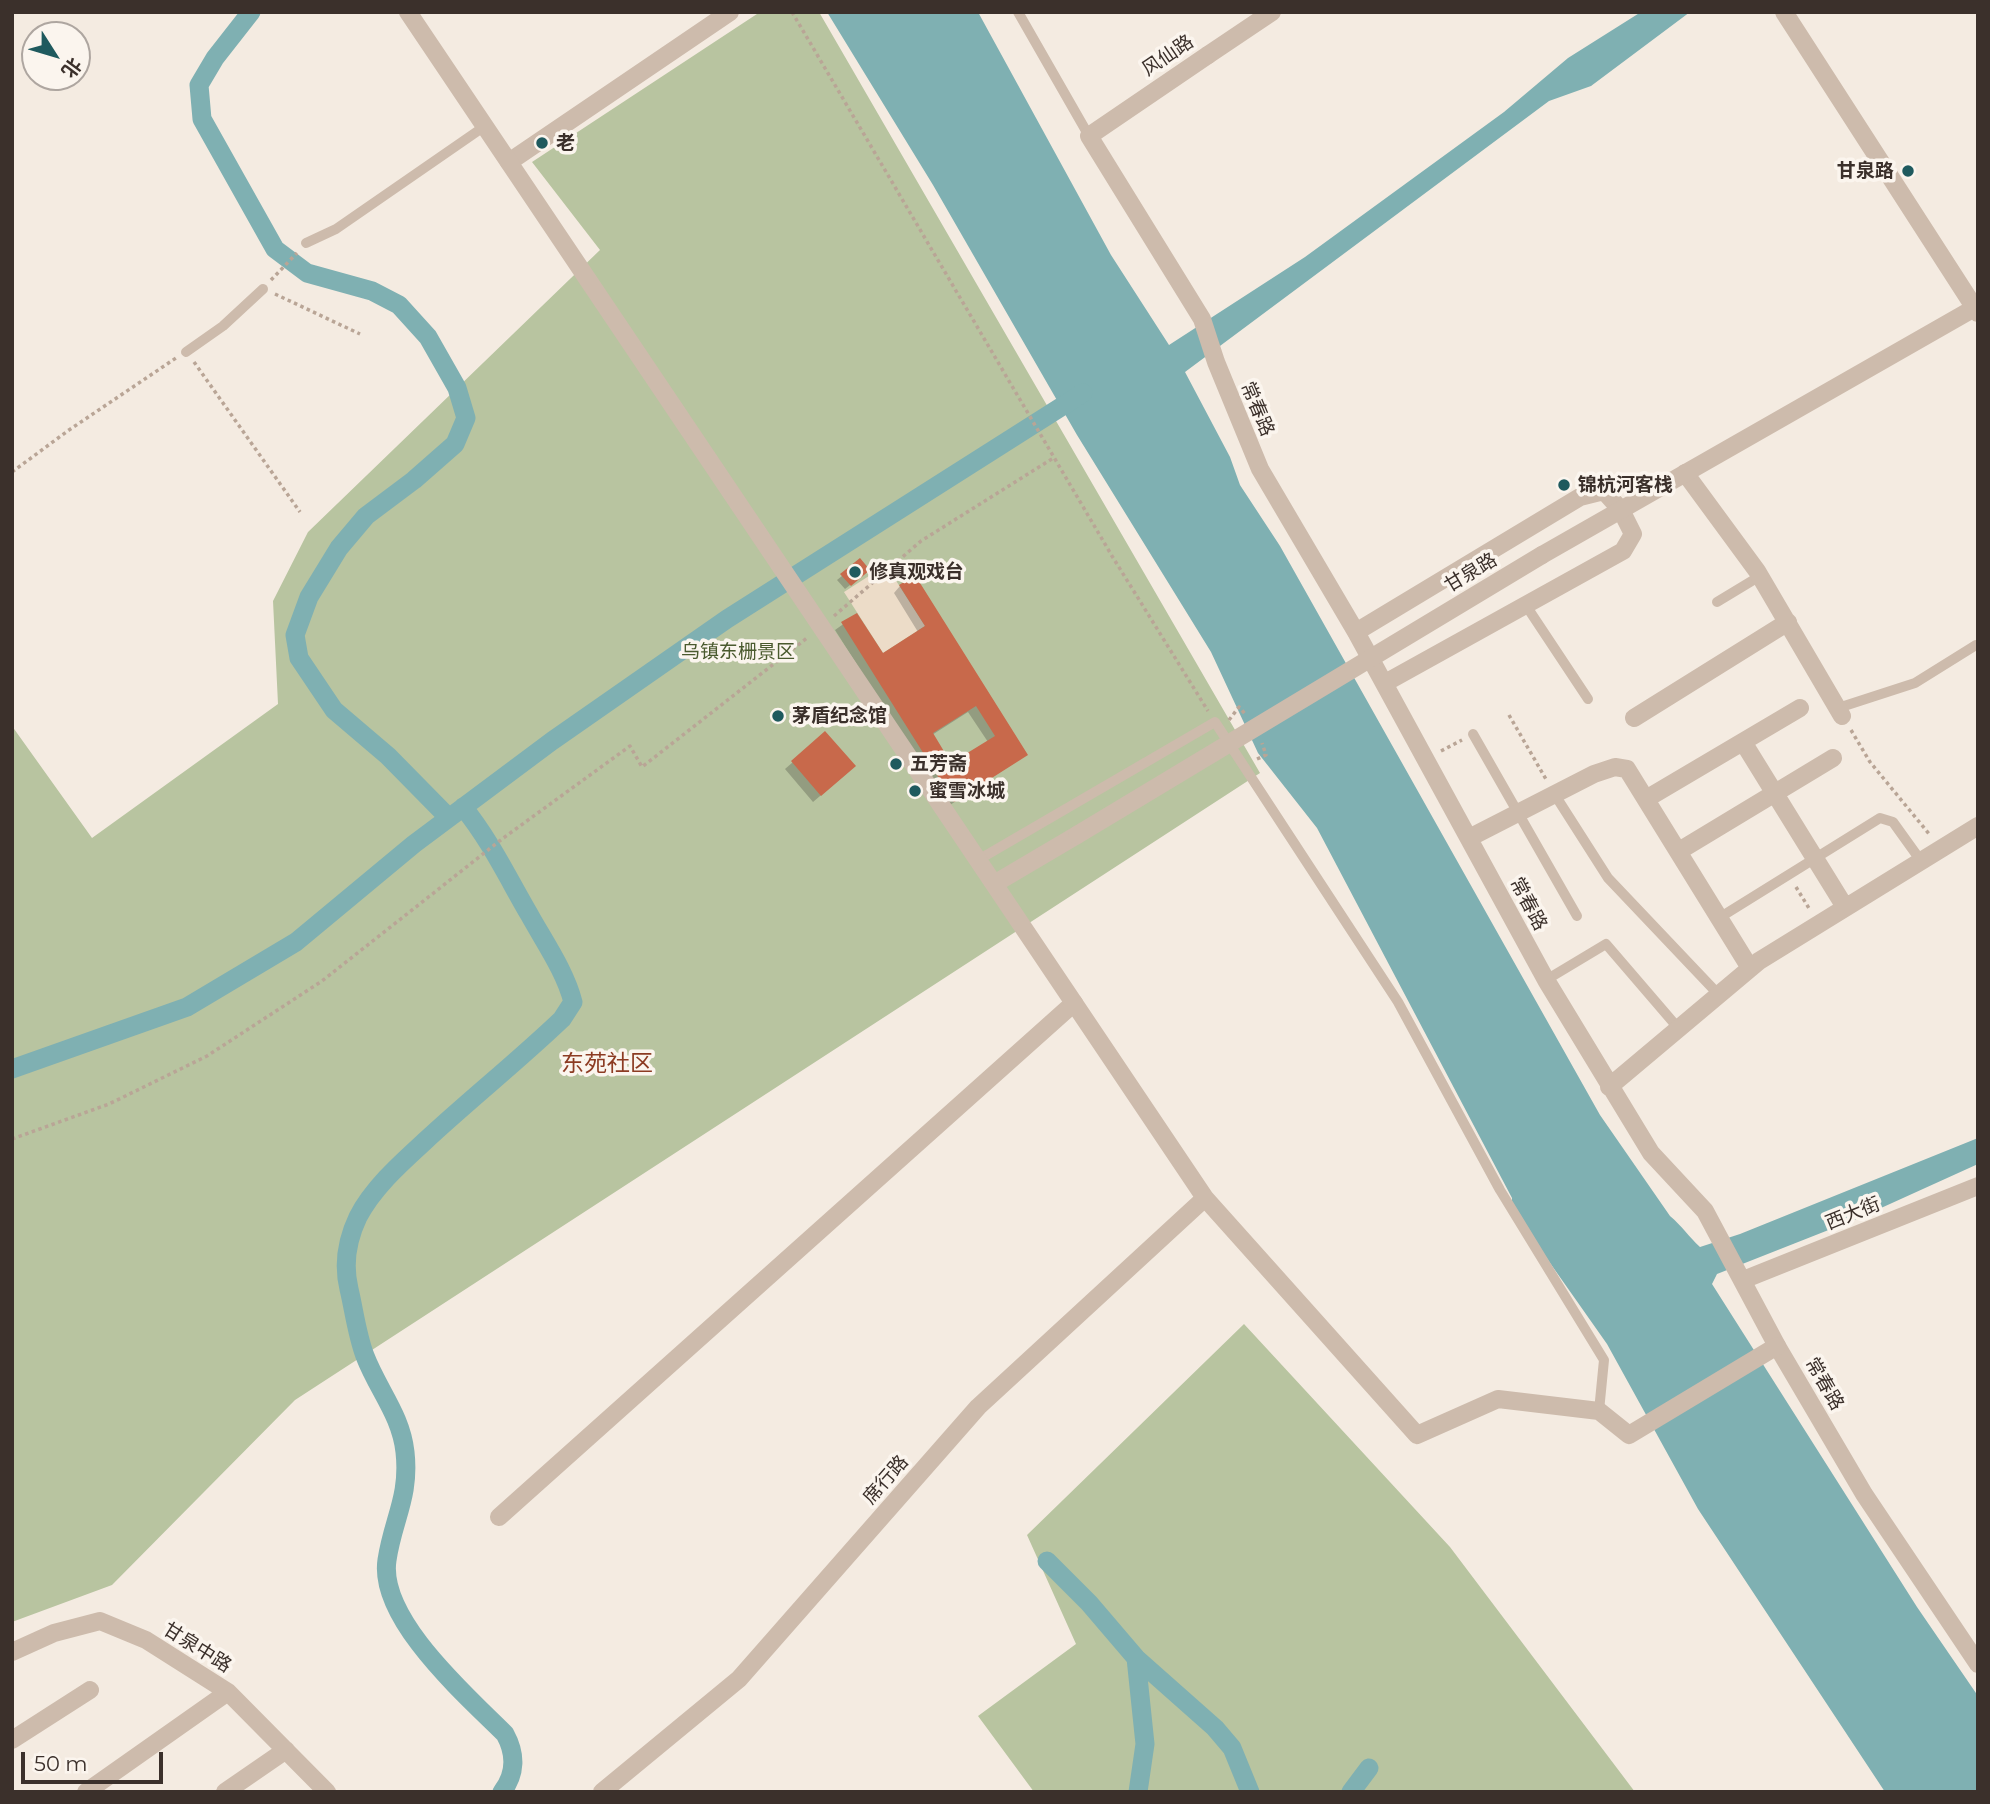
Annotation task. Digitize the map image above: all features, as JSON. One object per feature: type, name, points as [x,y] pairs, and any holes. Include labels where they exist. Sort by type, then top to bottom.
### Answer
[{"type":"street","points":[[408,12],[1205,1198],[1417,1435],[1498,1399],[1599,1411],[1629,1435],[1777,1346]]},
{"type":"street","points":[[509,162],[730,12]]},
{"type":"street","name":"风仙路","points":[[1088,136],[1272,12]]},
{"type":"street","points":[[1784,12],[1977,309]]},
{"type":"street","name":"常春路","points":[[1088,136],[1202,319],[1216,362],[1260,469],[1385,683],[1546,980],[1651,1153],[1705,1211],[1777,1346],[1864,1494],[1978,1664]]},
{"type":"street","name":"甘泉路","points":[[994,884],[1542,555],[1977,309]]},
{"type":"street","points":[[1685,473],[1760,576],[1840,712]]},
{"type":"street","points":[[1356,632],[1580,497],[1604,491],[1621,510],[1633,534],[1623,551],[1385,683]]},
{"type":"street","points":[[1634,718],[1788,622]]},
{"type":"street","points":[[1646,799],[1800,708]]},
{"type":"street","points":[[1743,741],[1845,907]]},
{"type":"street","points":[[1679,851],[1833,758]]},
{"type":"street","points":[[1469,838],[1615,767],[1627,769],[1750,968]]},
{"type":"street","points":[[1609,1087],[1750,968],[1978,826]]},
{"type":"street","points":[[499,1517],[1074,1003]]},
{"type":"street","name":"西大街","points":[[1741,1276],[1978,1186]]},
{"type":"street","name":"席行路","points":[[602,1792],[739,1679],[978,1407],[1205,1198]]},
{"type":"street","name":"甘泉中路","points":[[12,1652],[54,1633],[100,1621],[146,1640],[228,1692],[327,1792]]},
{"type":"street","points":[[12,1740],[90,1690]]},
{"type":"street","points":[[86,1792],[228,1692]]},
{"type":"street","points":[[225,1792],[286,1750]]},
{"type":"lane","points":[[1018,12],[1088,136]]},
{"type":"lane","points":[[306,243],[336,229],[485,126]]},
{"type":"lane","points":[[186,352],[223,326],[263,289]]},
{"type":"lane","points":[[1717,603],[1760,576]]},
{"type":"lane","points":[[1525,604],[1588,699]]},
{"type":"lane","points":[[1840,712],[1915,683],[1976,645]]},
{"type":"lane","points":[[978,860],[1215,722],[1398,1002],[1500,1190],[1604,1360],[1599,1411]]},
{"type":"lane","points":[[1473,734],[1577,916]]},
{"type":"lane","points":[[1555,794],[1608,878],[1719,995]]},
{"type":"lane","points":[[1719,918],[1880,818],[1893,822],[1921,861]]},
{"type":"lane","points":[[1546,980],[1606,944],[1679,1029]]},
{"type":"path","points":[[792,12],[1215,722]]},
{"type":"path","points":[[306,243],[263,289],[337,321],[360,334]]},
{"type":"path","points":[[12,472],[69,429],[186,352],[300,512]]},
{"type":"path","points":[[12,1139],[109,1104],[206,1056],[322,981],[502,839],[630,746],[642,767],[822,627],[921,541],[1055,457]]},
{"type":"path","points":[[1840,712],[1870,762],[1941,848]]},
{"type":"path","points":[[1509,715],[1555,794]]},
{"type":"path","points":[[1425,759],[1473,734]]},
{"type":"path","points":[[1789,875],[1819,923]]},
{"type":"green space","name":"乌镇东栅景区","points":[[760,12],[819,12],[1260,773],[295,1400],[112,1585],[12,1622],[12,726],[92,838],[278,704],[273,601],[308,532],[600,250],[532,162]]},
{"type":"green space","points":[[1244,1324],[1450,1547],[1635,1792],[1034,1792],[978,1716],[1076,1644],[1027,1535]]},
{"type":"shaded area","points":[[886,565],[925,626],[883,653],[844,592]]},
{"type":"water","points":[[827,12],[978,12],[1111,255],[1169,345],[1305,257],[1504,112],[1568,58],[1641,12],[1690,12],[1591,86],[1549,101],[1185,372],[1230,457],[1240,485],[1280,546],[1600,1115],[1670,1216],[1700,1247],[1740,1234],[1978,1138],[1978,1164],[1859,1218],[1717,1274],[1712,1284],[1917,1607],[1978,1696],[1978,1792],[1885,1792],[1698,1509],[1607,1344],[1512,1209],[1512,1198],[1317,828],[1258,753],[1211,652],[1077,435],[933,185]]},
{"type":"building","name":"修真观戏台","points":[[860,558],[870,570],[851,586],[840,574]]},
{"type":"building","points":[[915,575],[1028,755],[954,802],[841,622],[857,613],[883,653],[925,626],[899,585]],"holes":[[[976,706],[995,736],[951,763],[933,733]]]},
{"type":"building","points":[[825,731],[856,766],[821,796],[791,761]]},
{"type":"waterway","points":[[251,12],[215,58],[199,85],[202,119],[275,249],[307,273],[372,291],[399,305],[428,337],[457,388],[466,418],[455,444],[414,480],[366,516],[339,548],[309,597],[295,635],[299,658],[334,710],[388,756],[449,818]]},
{"type":"waterway","points":[[12,1069],[187,1007],[296,942],[414,844],[552,741],[727,619],[1083,393]]},
{"type":"waterway","points":[[463,807],[490,846],[554,957],[573,1002],[562,1019],[441,1126],[379,1186],[364,1206],[354,1226],[347,1252],[346,1270],[362,1348],[399,1426],[405,1452],[403,1495],[387,1560],[388,1583],[396,1607],[428,1655],[505,1734],[513,1764],[510,1778],[502,1792]]},
{"type":"waterway","points":[[1047,1561],[1089,1603],[1136,1658],[1215,1728],[1232,1748],[1250,1792]]},
{"type":"waterway","points":[[1136,1658],[1145,1744],[1138,1792]]},
{"type":"waterway","points":[[1351,1792],[1369,1768]]},
{"type":"place","name":"老","points":[[542,143]]},
{"type":"place","name":"甘泉路","points":[[1908,171]]},
{"type":"place","name":"锦杭河客栈","points":[[1564,485]]},
{"type":"place","name":"修真观戏台","points":[[855,572]]},
{"type":"place","name":"茅盾纪念馆","points":[[778,716]]},
{"type":"place","name":"五芳斋","points":[[896,764]]},
{"type":"place","name":"蜜雪冰城","points":[[915,791]]},
{"type":"district","name":"东苑社区","points":[[607,1064]]}]
